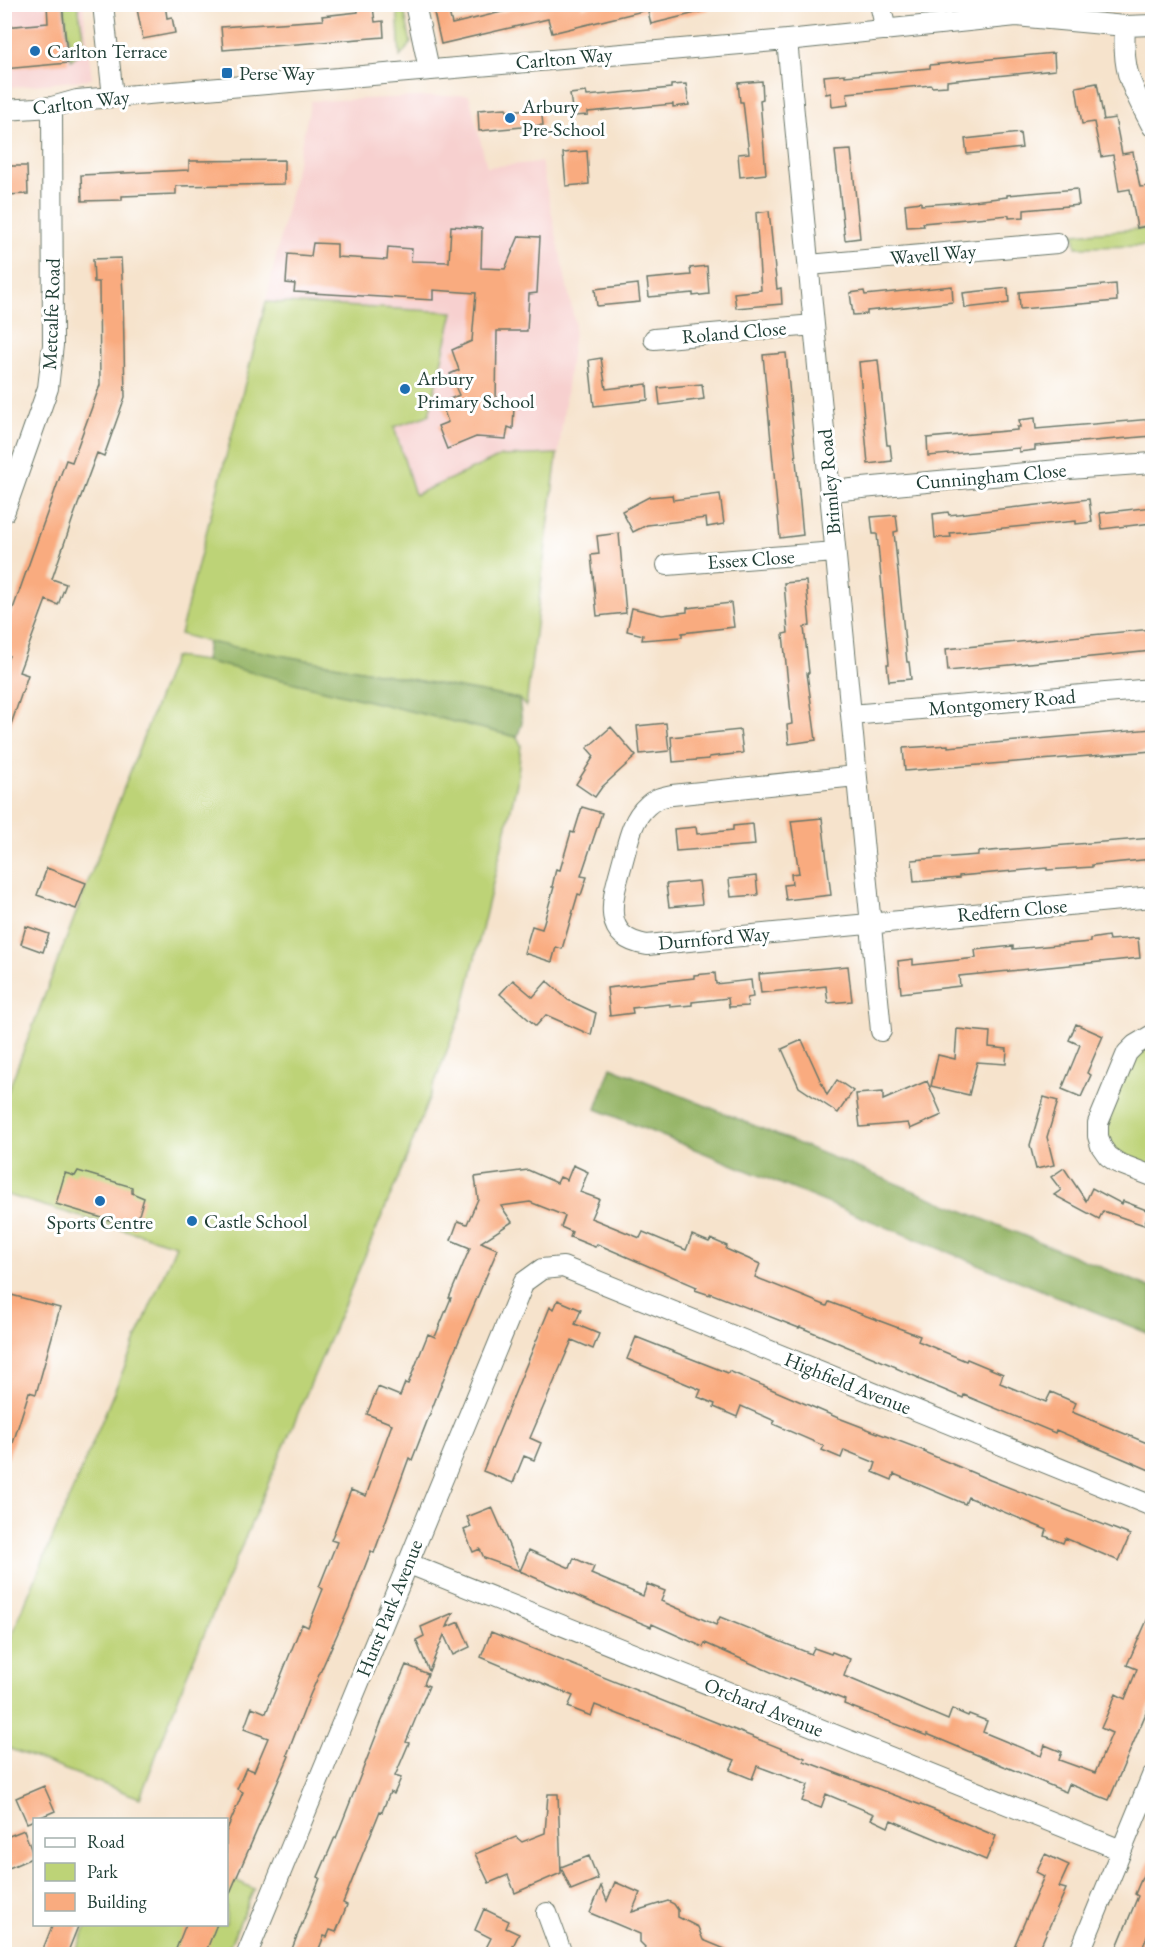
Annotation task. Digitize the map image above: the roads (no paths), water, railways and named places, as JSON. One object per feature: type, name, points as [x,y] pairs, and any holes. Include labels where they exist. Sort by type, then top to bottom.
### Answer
[{"type":"street","points":[[103,4],[113,97]]},
{"type":"street","points":[[415,4],[429,69]]},
{"type":"street","points":[[880,4],[886,30]]},
{"type":"street","name":"Carlton Way","points":[[4,110],[52,107],[77,100],[787,40],[1016,16],[1125,26],[1152,25]]},
{"type":"street","points":[[1125,26],[1123,52],[1129,82],[1152,126]]},
{"type":"street","name":"Brimley Road","points":[[787,40],[881,1031]]},
{"type":"street","name":"Metcalfe Road","points":[[4,513],[48,388],[52,356],[52,107]]},
{"type":"street","name":"Wavell Way","points":[[809,265],[1058,243]]},
{"type":"street","name":"Roland Close","points":[[654,339],[814,325]]},
{"type":"street","name":"Cunningham Close","points":[[830,491],[1152,463]]},
{"type":"street","name":"Essex Close","points":[[667,565],[835,552]]},
{"type":"street","name":"Montgomery Road","points":[[851,715],[1152,689]]},
{"type":"street","name":"Durnford Way","points":[[856,776],[658,798],[639,814],[632,829],[611,903],[615,925],[620,931],[637,943],[647,945],[871,923]]},
{"type":"street","name":"Redfern Close","points":[[871,923],[1152,897]]},
{"type":"street","points":[[1152,1035],[1135,1045],[1127,1053],[1098,1123],[1098,1136],[1108,1156],[1118,1163],[1152,1176]]},
{"type":"street","name":"Highfield Avenue","points":[[542,1269],[563,1267],[1152,1506]]},
{"type":"street","name":"Hurst Park Avenue","points":[[247,1954],[524,1282],[542,1269]]},
{"type":"street","name":"Orchard Avenue","points":[[407,1563],[1121,1850]]},
{"type":"street","points":[[1079,1954],[1152,1776]]},
{"type":"street","points":[[547,1913],[562,1954]]},
{"type":"place","name":"Carlton Terrace","points":[[35,51]]},
{"type":"place","name":"Perse Way","points":[[227,73]]},
{"type":"place","name":"Arbury Pre-School","points":[[510,118]]},
{"type":"place","name":"Arbury Primary School","points":[[405,389]]},
{"type":"place","name":"Sports Centre","points":[[100,1201]]},
{"type":"place","name":"Castle School","points":[[192,1221]]}]
